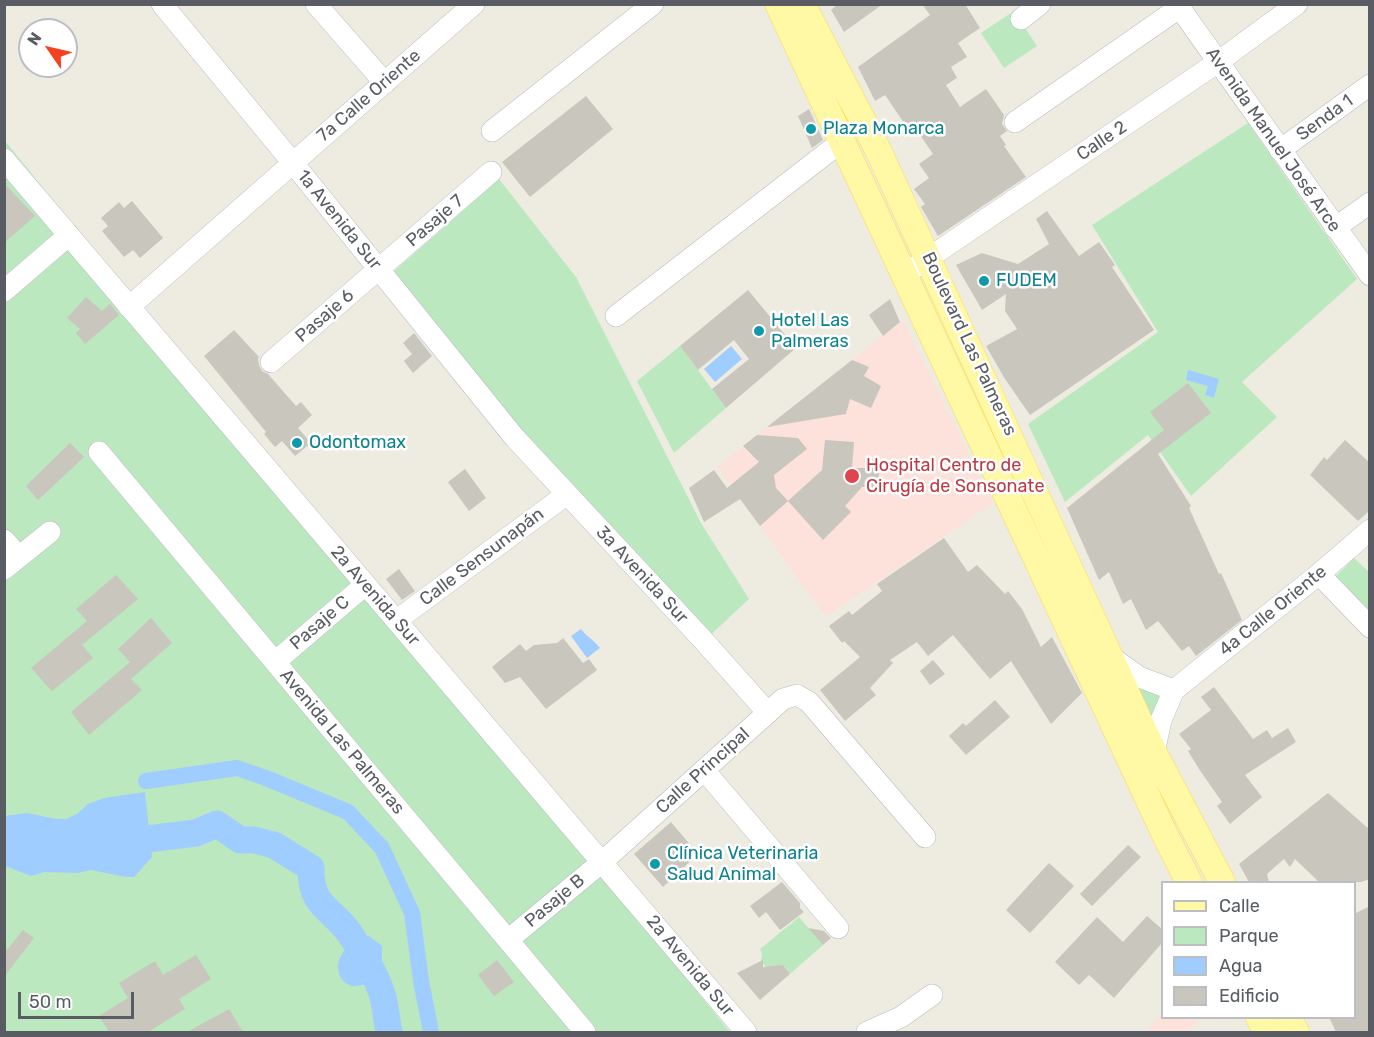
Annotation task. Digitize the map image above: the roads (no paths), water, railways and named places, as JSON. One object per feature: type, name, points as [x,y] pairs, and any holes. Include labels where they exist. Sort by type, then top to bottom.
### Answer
[{"type":"main road","name":"Boulevard Las Palmeras","points":[[778,4],[1188,881]]},
{"type":"main road","name":"Boulevard Las Palmeras","points":[[802,4],[878,150],[929,257],[1154,753],[1221,881]]},
{"type":"street","name":"1a Avenida Sur","points":[[162,4],[515,438]]},
{"type":"street","points":[[316,4],[385,83]]},
{"type":"street","points":[[492,131],[652,4]]},
{"type":"street","points":[[1021,19],[1040,4]]},
{"type":"street","name":"Calle 2","points":[[905,274],[1218,62],[1297,4]]},
{"type":"street","name":"7a Calle Oriente","points":[[129,307],[385,83],[468,6]]},
{"type":"street","points":[[1015,122],[1178,6]]},
{"type":"street","name":"Avenida Manuel José Arce","points":[[1178,6],[1370,274]]},
{"type":"street","name":"Senda 1","points":[[1280,150],[1370,86]]},
{"type":"street","points":[[616,316],[841,142]]},
{"type":"street","name":"2a Avenida Sur","points":[[4,159],[746,1032]]},
{"type":"street","name":"Pasaje 7","points":[[379,270],[491,172]]},
{"type":"street","points":[[1335,228],[1370,203]]},
{"type":"street","points":[[4,291],[69,235]]},
{"type":"street","name":"Pasaje 6","points":[[271,362],[379,270]]},
{"type":"street","name":"3a Avenida Sur","points":[[515,438],[704,640],[768,713]]},
{"type":"street","name":"Avenida Las Palmeras","points":[[99,452],[585,1032]]},
{"type":"street","name":"Calle Sensunapán","points":[[397,620],[567,494]]},
{"type":"street","name":"4a Calle Oriente","points":[[1174,690],[1319,574],[1370,530]]},
{"type":"street","points":[[4,540],[12,563],[50,532]]},
{"type":"street","points":[[1319,574],[1370,627]]},
{"type":"street","name":"Pasaje C","points":[[275,662],[365,585]]},
{"type":"street","points":[[1111,657],[1139,677],[1174,690],[1161,720],[1154,753]]},
{"type":"street","name":"Calle Principal","points":[[602,862],[783,699],[797,695],[809,702],[925,837]]},
{"type":"street","points":[[704,770],[838,928]]},
{"type":"street","name":"Pasaje B","points":[[508,940],[602,862]]},
{"type":"street","points":[[867,1032],[901,1017],[932,995]]},
{"type":"water","points":[[731,346],[742,359],[715,382],[704,369]]},
{"type":"water","points":[[1188,370],[1219,379],[1214,398],[1205,395],[1208,386],[1186,380]]},
{"type":"water","points":[[581,629],[600,648],[587,658],[571,636]]},
{"type":"water","points":[[145,792],[152,857],[134,877],[91,870],[78,873],[45,872],[31,876],[5,866],[5,816],[27,813],[66,819],[77,814],[88,804],[104,798]]},
{"type":"water","points":[[363,936],[369,936],[382,946],[382,960],[378,972],[392,1001],[396,1032],[380,1032],[374,997],[366,985],[349,985],[340,975],[338,967],[341,956],[348,946]]},
{"type":"waterway","points":[[146,781],[237,768],[348,812],[382,848],[412,913],[421,981],[431,1032]]},
{"type":"waterway","points":[[115,843],[196,833],[217,824],[240,840],[254,840],[274,845],[311,868],[314,892],[324,907],[345,927],[376,978],[384,1001],[389,1032]]},
{"type":"place","name":"Plaza Monarca","points":[[811,129]]},
{"type":"place","name":"FUDEM","points":[[984,281]]},
{"type":"place","name":"Hotel Las Palmeras","points":[[759,331]]},
{"type":"place","name":"Odontomax","points":[[297,443]]},
{"type":"place","name":"Hospital Centro de Cirugía de Sonsonate","points":[[852,476]]},
{"type":"place","name":"Clínica Veterinaria Salud Animal","points":[[655,864]]}]
